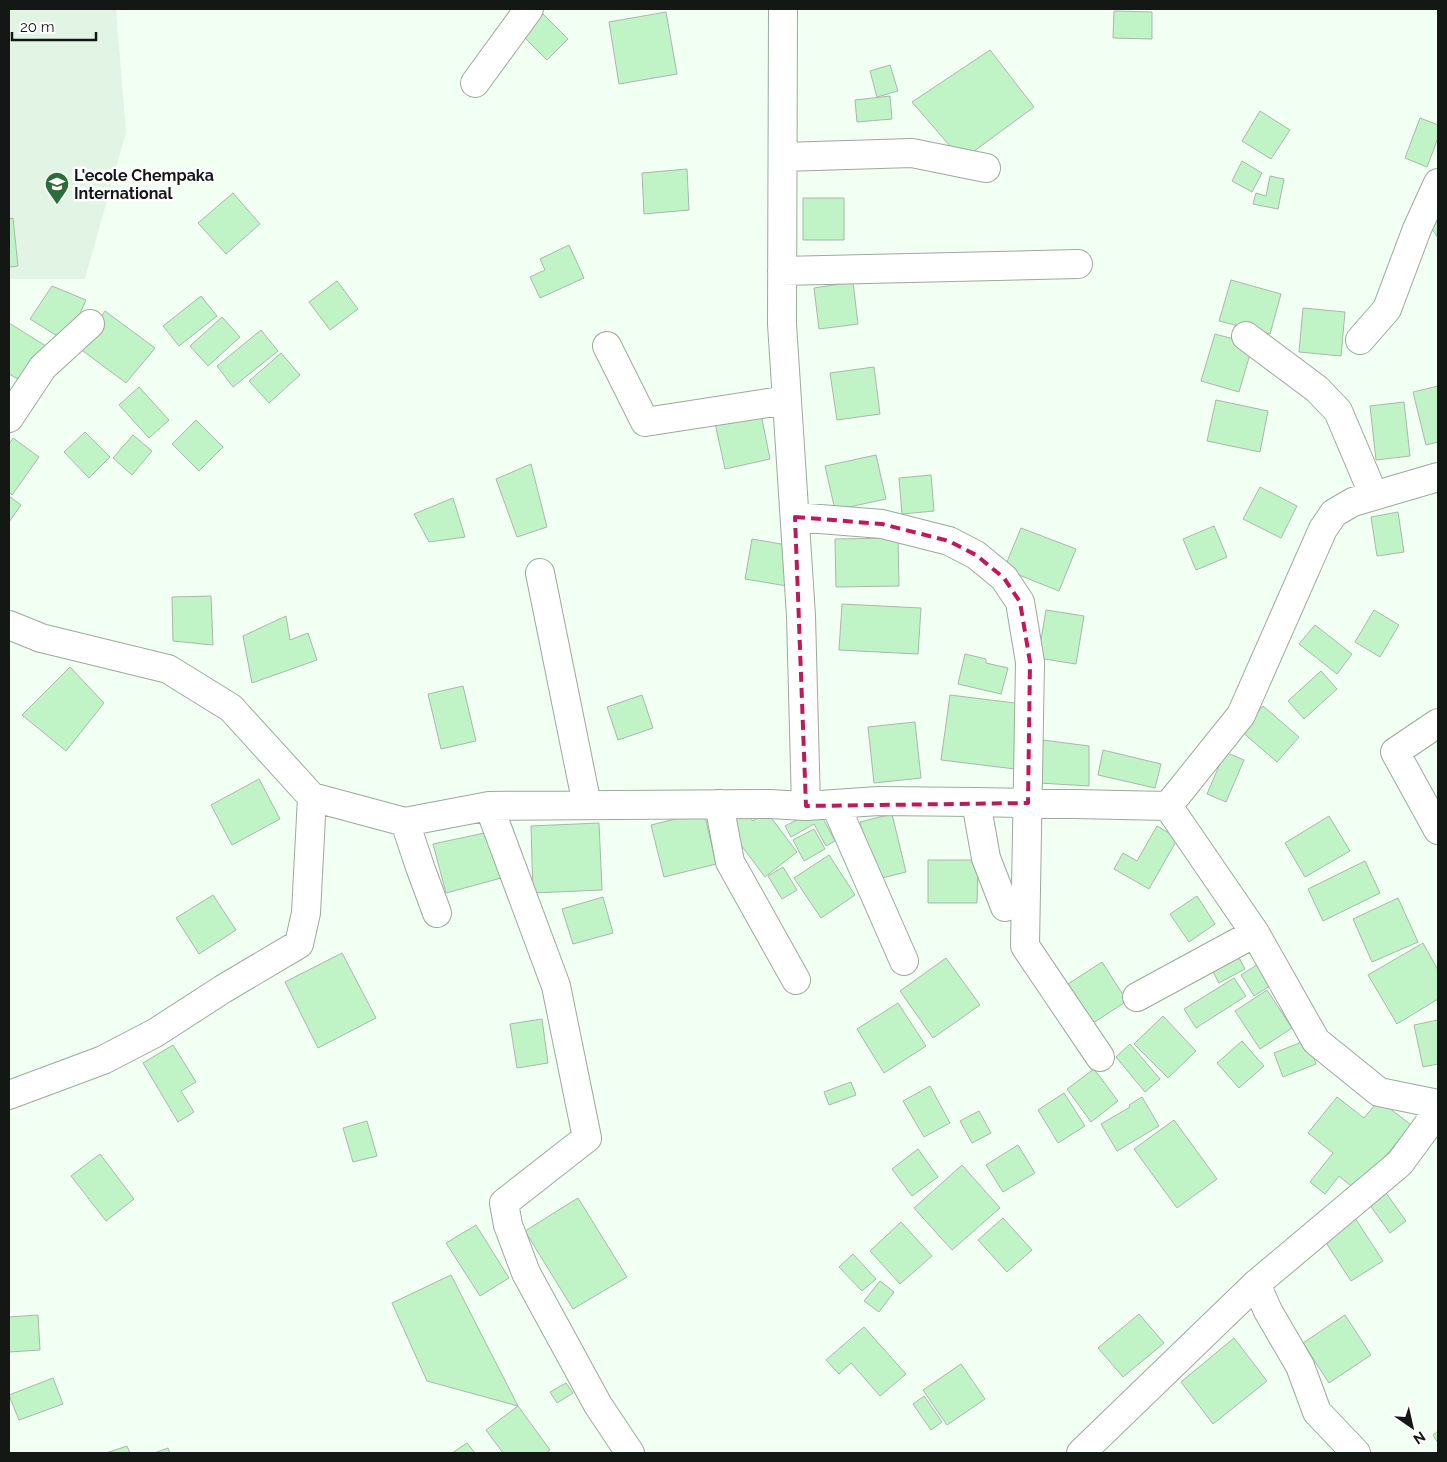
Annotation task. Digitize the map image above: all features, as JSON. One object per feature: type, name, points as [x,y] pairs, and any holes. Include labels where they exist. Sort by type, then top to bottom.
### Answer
[{"type":"street","points":[[475,83],[529,9]]},
{"type":"street","points":[[783,9],[782,324],[801,616],[806,806]]},
{"type":"street","points":[[783,157],[912,153],[986,168]]},
{"type":"street","points":[[1360,340],[1388,309],[1417,229],[1438,183]]},
{"type":"street","points":[[782,271],[1078,264]]},
{"type":"street","points":[[9,418],[43,367],[90,324]]},
{"type":"street","points":[[1246,336],[1317,389],[1338,411],[1374,496]]},
{"type":"street","points":[[607,346],[645,422],[787,400]]},
{"type":"street","points":[[1168,806],[1241,714],[1323,529],[1334,513],[1353,502],[1438,477]]},
{"type":"street","points":[[795,516],[882,524],[949,541],[976,554],[1004,578],[1020,602],[1030,662],[1025,946],[1100,1057]]},
{"type":"street","points":[[540,573],[587,805]]},
{"type":"street","points":[[15,635],[41,638],[168,669],[231,708],[312,797],[406,822],[489,806],[769,804],[806,806],[878,801],[1168,806]]},
{"type":"street","points":[[1438,723],[1394,752],[1438,830]]},
{"type":"street","points":[[9,1095],[103,1060],[155,1033],[223,988],[300,944],[306,913],[312,797]]},
{"type":"street","points":[[976,802],[986,858],[1005,907]]},
{"type":"street","points":[[719,804],[730,862],[796,980]]},
{"type":"street","points":[[836,804],[904,961]]},
{"type":"street","points":[[489,806],[556,986],[587,1138],[504,1203],[508,1225],[526,1273],[598,1405],[630,1453]]},
{"type":"street","points":[[1168,806],[1255,933],[1316,1041],[1379,1092],[1438,1104]]},
{"type":"street","points":[[406,822],[437,913]]},
{"type":"street","points":[[1137,997],[1255,933]]},
{"type":"street","points":[[1081,1453],[1256,1284],[1400,1162],[1438,1111]]},
{"type":"street","points":[[1256,1284],[1268,1311],[1300,1366],[1317,1412],[1356,1453]]},
{"type":"highlighted area","points":[[795,517],[882,524],[949,541],[976,555],[1004,578],[1020,602],[1030,662],[1028,803],[806,806]]},
{"type":"shaded area","name":"L'ecole Chempaka International","points":[[9,9],[116,9],[126,132],[85,279],[9,279]]},
{"type":"building","points":[[1114,11],[1152,12],[1152,39],[1113,38]]},
{"type":"building","points":[[666,12],[677,74],[619,84],[609,22]]},
{"type":"building","points":[[543,14],[568,39],[547,60],[522,35]]},
{"type":"building","points":[[990,50],[1034,107],[962,160],[912,102]]},
{"type":"building","points":[[890,65],[898,91],[877,97],[870,71]]},
{"type":"building","points":[[890,96],[892,119],[857,122],[855,100]]},
{"type":"building","points":[[1260,111],[1290,130],[1271,159],[1242,141]]},
{"type":"building","points":[[1420,118],[1438,125],[1438,138],[1427,167],[1405,158]]},
{"type":"building","points":[[1242,161],[1262,173],[1252,192],[1232,181]]},
{"type":"building","points":[[687,169],[689,210],[644,214],[642,173]]},
{"type":"building","points":[[1270,176],[1284,179],[1278,209],[1253,204],[1256,193],[1266,196]]},
{"type":"building","points":[[233,193],[260,224],[226,254],[198,223]]},
{"type":"building","points":[[803,198],[844,198],[844,240],[803,240]]},
{"type":"building","points":[[13,218],[18,266],[9,267],[9,219]]},
{"type":"building","points":[[1438,219],[1438,238],[1430,226]]},
{"type":"building","points":[[569,245],[584,278],[540,298],[530,277],[545,270],[540,259]]},
{"type":"building","points":[[1231,280],[1281,294],[1270,334],[1219,321]]},
{"type":"building","points":[[337,281],[358,309],[330,330],[309,302]]},
{"type":"building","points":[[853,282],[858,324],[819,329],[814,288]]},
{"type":"building","points":[[52,286],[86,300],[67,342],[30,319]]},
{"type":"building","points":[[201,296],[217,316],[179,346],[163,326]]},
{"type":"building","points":[[1303,308],[1345,312],[1341,356],[1299,352]]},
{"type":"building","points":[[105,311],[155,348],[126,383],[79,348]]},
{"type":"building","points":[[222,317],[240,337],[208,366],[190,346]]},
{"type":"building","points":[[9,323],[49,348],[25,383],[9,374]]},
{"type":"building","points":[[261,330],[278,351],[233,387],[217,366]]},
{"type":"building","points":[[1215,334],[1253,344],[1239,392],[1201,381]]},
{"type":"building","points":[[281,353],[300,375],[269,403],[249,381]]},
{"type":"building","points":[[874,367],[880,414],[837,420],[830,373]]},
{"type":"building","points":[[1438,386],[1438,442],[1426,445],[1413,392]]},
{"type":"building","points":[[139,387],[169,420],[149,438],[119,405]]},
{"type":"building","points":[[1216,400],[1268,411],[1260,452],[1207,441]]},
{"type":"building","points":[[1404,402],[1410,456],[1376,460],[1370,406]]},
{"type":"building","points":[[761,414],[770,459],[725,469],[715,423]]},
{"type":"building","points":[[196,420],[223,447],[199,471],[172,444]]},
{"type":"building","points":[[85,432],[110,457],[89,478],[64,452]]},
{"type":"building","points":[[133,435],[152,451],[132,475],[113,458]]},
{"type":"building","points":[[13,438],[39,457],[12,495],[9,492],[9,444]]},
{"type":"building","points":[[876,455],[886,499],[835,510],[825,466]]},
{"type":"building","points":[[531,464],[547,527],[517,537],[496,479]]},
{"type":"building","points":[[931,475],[934,511],[902,514],[899,478]]},
{"type":"building","points":[[1260,487],[1297,506],[1281,538],[1243,519]]},
{"type":"building","points":[[9,496],[21,505],[9,522]]},
{"type":"building","points":[[453,498],[465,537],[429,542],[414,514]]},
{"type":"building","points":[[1398,512],[1404,552],[1377,556],[1371,517]]},
{"type":"building","points":[[1214,526],[1227,557],[1196,570],[1183,539]]},
{"type":"building","points":[[1021,528],[1076,549],[1059,591],[1004,569]]},
{"type":"building","points":[[898,538],[899,586],[836,587],[835,539]]},
{"type":"building","points":[[752,539],[793,546],[787,586],[745,579]]},
{"type":"building","points":[[211,596],[213,645],[173,641],[172,597]]},
{"type":"building","points":[[842,604],[921,608],[918,654],[839,650]]},
{"type":"building","points":[[1046,610],[1084,616],[1076,664],[1038,658]]},
{"type":"building","points":[[1374,610],[1399,625],[1380,657],[1355,642]]},
{"type":"building","points":[[286,616],[290,640],[308,633],[317,660],[252,683],[243,636]]},
{"type":"building","points":[[1315,625],[1352,654],[1337,674],[1299,644]]},
{"type":"building","points":[[965,654],[986,659],[986,663],[1008,668],[1001,694],[958,684]]},
{"type":"building","points":[[70,667],[104,703],[66,751],[22,715]]},
{"type":"building","points":[[1321,671],[1337,689],[1304,719],[1288,701]]},
{"type":"building","points":[[463,686],[476,741],[441,749],[428,694]]},
{"type":"building","points":[[642,695],[653,728],[618,740],[607,707]]},
{"type":"building","points":[[950,695],[1023,704],[1015,769],[941,760]]},
{"type":"building","points":[[1263,706],[1299,737],[1277,762],[1241,731]]},
{"type":"building","points":[[915,722],[921,778],[874,783],[868,727]]},
{"type":"building","points":[[1043,740],[1089,746],[1089,786],[1039,783]]},
{"type":"building","points":[[1103,750],[1161,764],[1155,788],[1098,775]]},
{"type":"building","points":[[1225,752],[1244,760],[1226,802],[1207,794]]},
{"type":"building","points":[[259,779],[280,819],[232,845],[211,805]]},
{"type":"building","points":[[818,809],[835,841],[826,846],[814,824],[791,837],[785,826]]},
{"type":"building","points":[[745,811],[753,821],[766,811],[797,852],[765,877],[726,825]]},
{"type":"building","points":[[704,812],[716,864],[664,877],[651,825]]},
{"type":"building","points":[[892,814],[906,872],[874,880],[860,822]]},
{"type":"building","points":[[1329,816],[1350,851],[1305,877],[1285,843]]},
{"type":"building","points":[[599,823],[602,890],[533,893],[531,826]]},
{"type":"building","points":[[1157,826],[1178,838],[1149,889],[1114,869],[1123,853],[1137,861]]},
{"type":"building","points":[[814,829],[825,849],[804,861],[793,840]]},
{"type":"building","points":[[494,831],[505,877],[446,893],[433,844]]},
{"type":"building","points":[[829,855],[855,895],[821,918],[794,878]]},
{"type":"building","points":[[928,860],[978,860],[977,903],[928,903]]},
{"type":"building","points":[[1365,861],[1380,893],[1323,921],[1308,889]]},
{"type":"building","points":[[783,867],[797,890],[782,899],[768,876]]},
{"type":"building","points":[[213,895],[236,930],[199,954],[176,918]]},
{"type":"building","points":[[1197,896],[1215,924],[1189,942],[1170,914]]},
{"type":"building","points":[[603,897],[613,933],[573,944],[562,909]]},
{"type":"building","points":[[1398,898],[1418,942],[1372,962],[1353,919]]},
{"type":"building","points":[[1423,943],[1438,970],[1438,999],[1397,1024],[1368,975]]},
{"type":"building","points":[[342,953],[376,1018],[318,1048],[285,982]]},
{"type":"building","points":[[1237,954],[1245,969],[1219,983],[1211,968]]},
{"type":"building","points":[[946,958],[980,1005],[933,1038],[900,991]]},
{"type":"building","points":[[1102,962],[1127,1001],[1093,1023],[1068,984]]},
{"type":"building","points":[[1260,963],[1273,984],[1254,996],[1241,975]]},
{"type":"building","points":[[1234,978],[1246,996],[1196,1028],[1184,1009]]},
{"type":"building","points":[[1267,990],[1292,1028],[1260,1049],[1235,1011]]},
{"type":"building","points":[[898,1003],[926,1046],[884,1073],[857,1029]]},
{"type":"building","points":[[1163,1016],[1196,1051],[1168,1078],[1134,1044]]},
{"type":"building","points":[[542,1019],[548,1063],[517,1068],[510,1024]]},
{"type":"building","points":[[1438,1020],[1438,1064],[1423,1067],[1414,1025]]},
{"type":"building","points":[[1307,1040],[1316,1064],[1283,1077],[1274,1053]]},
{"type":"building","points":[[1242,1041],[1264,1066],[1239,1088],[1217,1063]]},
{"type":"building","points":[[1130,1044],[1160,1079],[1145,1092],[1116,1057]]},
{"type":"building","points":[[173,1045],[196,1082],[181,1091],[194,1112],[178,1122],[143,1063]]},
{"type":"building","points":[[1094,1069],[1118,1101],[1091,1122],[1067,1089]]},
{"type":"building","points":[[851,1082],[856,1095],[829,1105],[824,1092]]},
{"type":"building","points":[[930,1086],[950,1123],[924,1137],[903,1101]]},
{"type":"building","points":[[1064,1093],[1085,1126],[1058,1143],[1038,1110]]},
{"type":"building","points":[[1142,1097],[1159,1126],[1117,1151],[1101,1124],[1130,1107],[1129,1105]]},
{"type":"building","points":[[1337,1097],[1364,1118],[1379,1100],[1411,1125],[1357,1191],[1339,1176],[1325,1194],[1310,1182],[1333,1153],[1308,1133]]},
{"type":"building","points":[[979,1111],[991,1133],[972,1143],[960,1121]]},
{"type":"building","points":[[1174,1120],[1217,1179],[1177,1208],[1134,1149]]},
{"type":"building","points":[[367,1121],[377,1156],[353,1162],[343,1128]]},
{"type":"building","points":[[1018,1145],[1035,1173],[1003,1192],[986,1165]]},
{"type":"building","points":[[918,1149],[938,1177],[912,1196],[892,1169]]},
{"type":"building","points":[[100,1154],[134,1199],[106,1221],[71,1176]]},
{"type":"building","points":[[962,1165],[1000,1208],[952,1250],[914,1208]]},
{"type":"building","points":[[1386,1193],[1406,1221],[1390,1233],[1369,1204]]},
{"type":"building","points":[[578,1198],[627,1277],[573,1309],[525,1231]]},
{"type":"building","points":[[1003,1218],[1032,1250],[1007,1272],[978,1240]]},
{"type":"building","points":[[1355,1218],[1383,1261],[1351,1281],[1323,1238]]},
{"type":"building","points":[[901,1222],[932,1256],[900,1284],[870,1251]]},
{"type":"building","points":[[476,1225],[509,1278],[480,1296],[446,1243]]},
{"type":"building","points":[[853,1254],[876,1279],[862,1291],[839,1267]]},
{"type":"building","points":[[451,1275],[518,1406],[427,1381],[392,1303]]},
{"type":"building","points":[[880,1281],[894,1292],[879,1312],[864,1301]]},
{"type":"building","points":[[1139,1314],[1164,1343],[1123,1377],[1098,1348]]},
{"type":"building","points":[[38,1315],[40,1350],[9,1352],[9,1317]]},
{"type":"building","points":[[1345,1315],[1371,1355],[1329,1383],[1303,1343]]},
{"type":"building","points":[[864,1327],[906,1374],[880,1396],[851,1363],[839,1374],[826,1360]]},
{"type":"building","points":[[1234,1338],[1267,1381],[1213,1424],[1181,1382]]},
{"type":"building","points":[[961,1364],[985,1399],[947,1425],[923,1390]]},
{"type":"building","points":[[53,1378],[63,1404],[19,1420],[9,1395]]},
{"type":"building","points":[[566,1383],[573,1393],[557,1403],[550,1392]]},
{"type":"building","points":[[924,1396],[942,1422],[931,1430],[913,1404]]},
{"type":"building","points":[[518,1406],[550,1450],[546,1453],[503,1453],[486,1430]]},
{"type":"building","points":[[1438,1431],[1438,1443],[1433,1435]]},
{"type":"building","points":[[467,1443],[475,1453],[452,1453]]},
{"type":"building","points":[[127,1446],[130,1453],[106,1453]]},
{"type":"building","points":[[168,1448],[170,1453],[154,1453]]},
{"type":"place","name":"L'ecole Chempaka International","points":[[57,205]]}]
